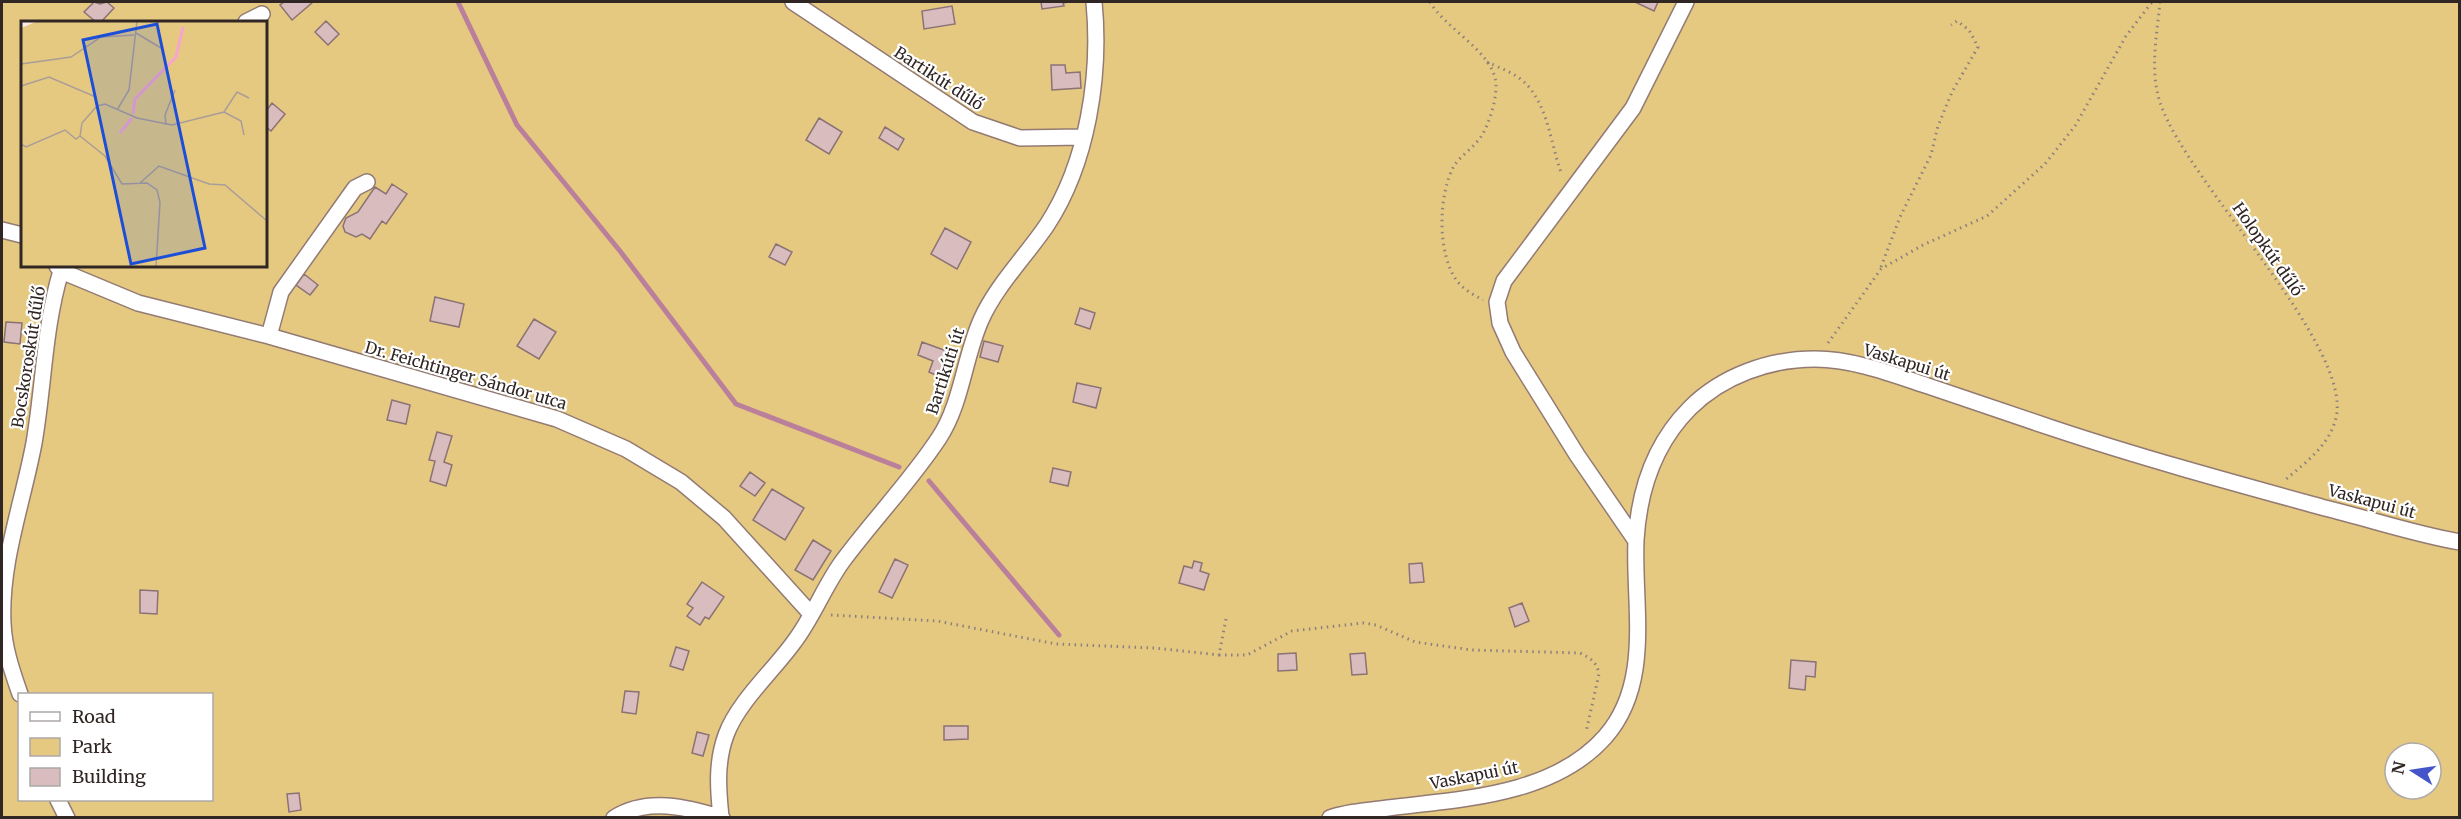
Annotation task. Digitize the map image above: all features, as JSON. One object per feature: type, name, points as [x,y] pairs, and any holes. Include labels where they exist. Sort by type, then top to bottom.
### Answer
[{"type":"street","name":"Bartikút dűlő","points":[[793,2],[972,123],[1020,138],[1082,137]]},
{"type":"street","name":"Bartikúti út","points":[[721,817],[718,792],[719,763],[726,733],[749,698],[796,640],[840,565],[946,426],[981,320],[1048,223],[1066,187],[1082,137],[1095,73],[1097,34],[1094,2]]},
{"type":"street","points":[[1636,541],[1577,455],[1513,352],[1500,323],[1497,302],[1504,280],[1642,93],[1686,2]]},
{"type":"street","points":[[248,21],[262,14]]},
{"type":"street","points":[[269,336],[281,292],[355,188],[367,182]]},
{"type":"street","points":[[2,230],[21,235]]},
{"type":"street","name":"Dr. Feichtinger Sándor utca","points":[[59,268],[138,303],[269,336],[557,419],[626,449],[681,482],[724,518],[811,614]]},
{"type":"street","name":"Bocskoroskút dűlő","points":[[20,693],[8,660],[3,625],[3,588],[34,442],[52,302],[59,268]]},
{"type":"street","name":"Vaskapui út","points":[[1330,818],[1511,789],[1555,773],[1588,752],[1605,736],[1623,708],[1633,680],[1637,655],[1636,541],[1640,507],[1650,465],[1675,424],[1708,390],[1741,374],[1779,363],[1816,359],[1882,371],[2085,439],[2270,493],[2460,542]]},
{"type":"street","points":[[58,801],[67,818]]},
{"type":"street","points":[[614,818],[623,812],[651,805],[685,807],[721,817]]},
{"type":"path","points":[[1430,2],[1486,62],[1496,78],[1495,98],[1482,136],[1455,165],[1448,183],[1440,226],[1456,280],[1471,294],[1497,302]]},
{"type":"path","points":[[1881,269],[1923,245],[1987,216],[2045,164],[2075,126],[2126,36],[2152,2]]},
{"type":"path","name":"Holopkút dűlő","points":[[2160,2],[2154,62],[2160,104],[2182,148],[2307,326],[2337,393],[2336,418],[2326,441],[2270,493]]},
{"type":"path","points":[[1816,359],[1881,269],[1900,217],[1932,155],[1938,126],[1952,92],[1978,48],[1969,30],[1957,21],[1951,25]]},
{"type":"path","points":[[1486,62],[1515,76],[1528,86],[1550,129],[1561,172],[1570,190]]},
{"type":"path","points":[[811,614],[937,621],[1056,644],[1155,648],[1219,655],[1246,654],[1292,631],[1363,623],[1376,625],[1415,642],[1472,650],[1580,653],[1598,666],[1599,674],[1585,727],[1588,752]]},
{"type":"path","points":[[1219,655],[1226,619]]},
{"type":"green space","points":[[2,2],[2459,2],[2459,817],[2,818]]},
{"type":"building","points":[[94,2],[100,4],[107,2],[114,8],[102,21],[95,21],[84,12]]},
{"type":"building","points":[[284,2],[313,2],[292,20],[280,5]]},
{"type":"building","points":[[1041,2],[1069,2],[1063,3],[1064,6],[1042,9]]},
{"type":"building","points":[[1635,2],[1658,2],[1654,11]]},
{"type":"building","points":[[952,6],[955,24],[924,29],[922,11]]},
{"type":"building","points":[[326,21],[339,34],[328,45],[315,32]]},
{"type":"building","points":[[1051,65],[1065,65],[1066,73],[1080,72],[1081,88],[1052,90]]},
{"type":"building","points":[[272,103],[285,114],[271,131],[267,128],[267,110]]},
{"type":"building","points":[[819,118],[842,132],[829,154],[806,140]]},
{"type":"building","points":[[885,127],[904,139],[898,150],[879,138]]},
{"type":"building","points":[[392,184],[407,194],[386,224],[382,221],[370,239],[362,234],[356,237],[345,232],[343,226],[346,218],[358,212],[375,187],[386,194]]},
{"type":"building","points":[[945,228],[971,242],[957,269],[931,254]]},
{"type":"building","points":[[776,244],[792,252],[785,265],[769,257]]},
{"type":"building","points":[[304,274],[318,285],[310,295],[296,285]]},
{"type":"building","points":[[435,297],[464,304],[459,327],[430,321]]},
{"type":"building","points":[[1080,308],[1095,313],[1090,329],[1075,324]]},
{"type":"building","points":[[534,319],[556,332],[539,359],[517,346]]},
{"type":"building","points":[[6,322],[22,323],[20,344],[4,342]]},
{"type":"building","points":[[984,341],[1003,346],[998,362],[980,357]]},
{"type":"building","points":[[922,342],[952,353],[943,378],[929,372],[933,361],[918,355]]},
{"type":"building","points":[[1077,383],[1101,388],[1096,408],[1073,402]]},
{"type":"building","points":[[392,400],[410,405],[406,424],[387,420]]},
{"type":"building","points":[[437,432],[452,436],[444,462],[452,465],[446,486],[430,481],[435,461],[429,460]]},
{"type":"building","points":[[1053,468],[1071,472],[1068,486],[1050,482]]},
{"type":"building","points":[[750,472],[765,483],[755,496],[740,486]]},
{"type":"building","points":[[772,489],[804,508],[785,540],[753,520]]},
{"type":"building","points":[[813,540],[831,551],[813,580],[795,570]]},
{"type":"building","points":[[895,559],[908,565],[892,598],[879,592]]},
{"type":"building","points":[[1194,561],[1202,563],[1200,571],[1209,574],[1204,590],[1179,583],[1184,566],[1192,568]]},
{"type":"building","points":[[1422,563],[1424,582],[1410,583],[1409,564]]},
{"type":"building","points":[[702,582],[724,597],[709,619],[705,617],[700,625],[687,616],[693,608],[687,604]]},
{"type":"building","points":[[140,590],[158,591],[157,614],[140,613]]},
{"type":"building","points":[[1522,603],[1529,621],[1515,627],[1509,608]]},
{"type":"building","points":[[676,647],[689,651],[683,670],[670,666]]},
{"type":"building","points":[[1296,653],[1297,670],[1278,671],[1278,654]]},
{"type":"building","points":[[1365,653],[1367,674],[1352,675],[1350,654]]},
{"type":"building","points":[[1791,660],[1816,662],[1815,677],[1806,676],[1805,690],[1789,688]]},
{"type":"building","points":[[625,691],[639,692],[636,714],[622,712]]},
{"type":"building","points":[[944,726],[968,726],[968,739],[944,740]]},
{"type":"building","points":[[697,732],[709,735],[703,756],[692,753]]},
{"type":"building","points":[[299,793],[301,810],[289,812],[287,794]]},
{"type":"waterway","points":[[458,2],[517,125],[620,251],[736,404],[899,467]]},
{"type":"waterway","points":[[929,481],[1059,635]]}]
